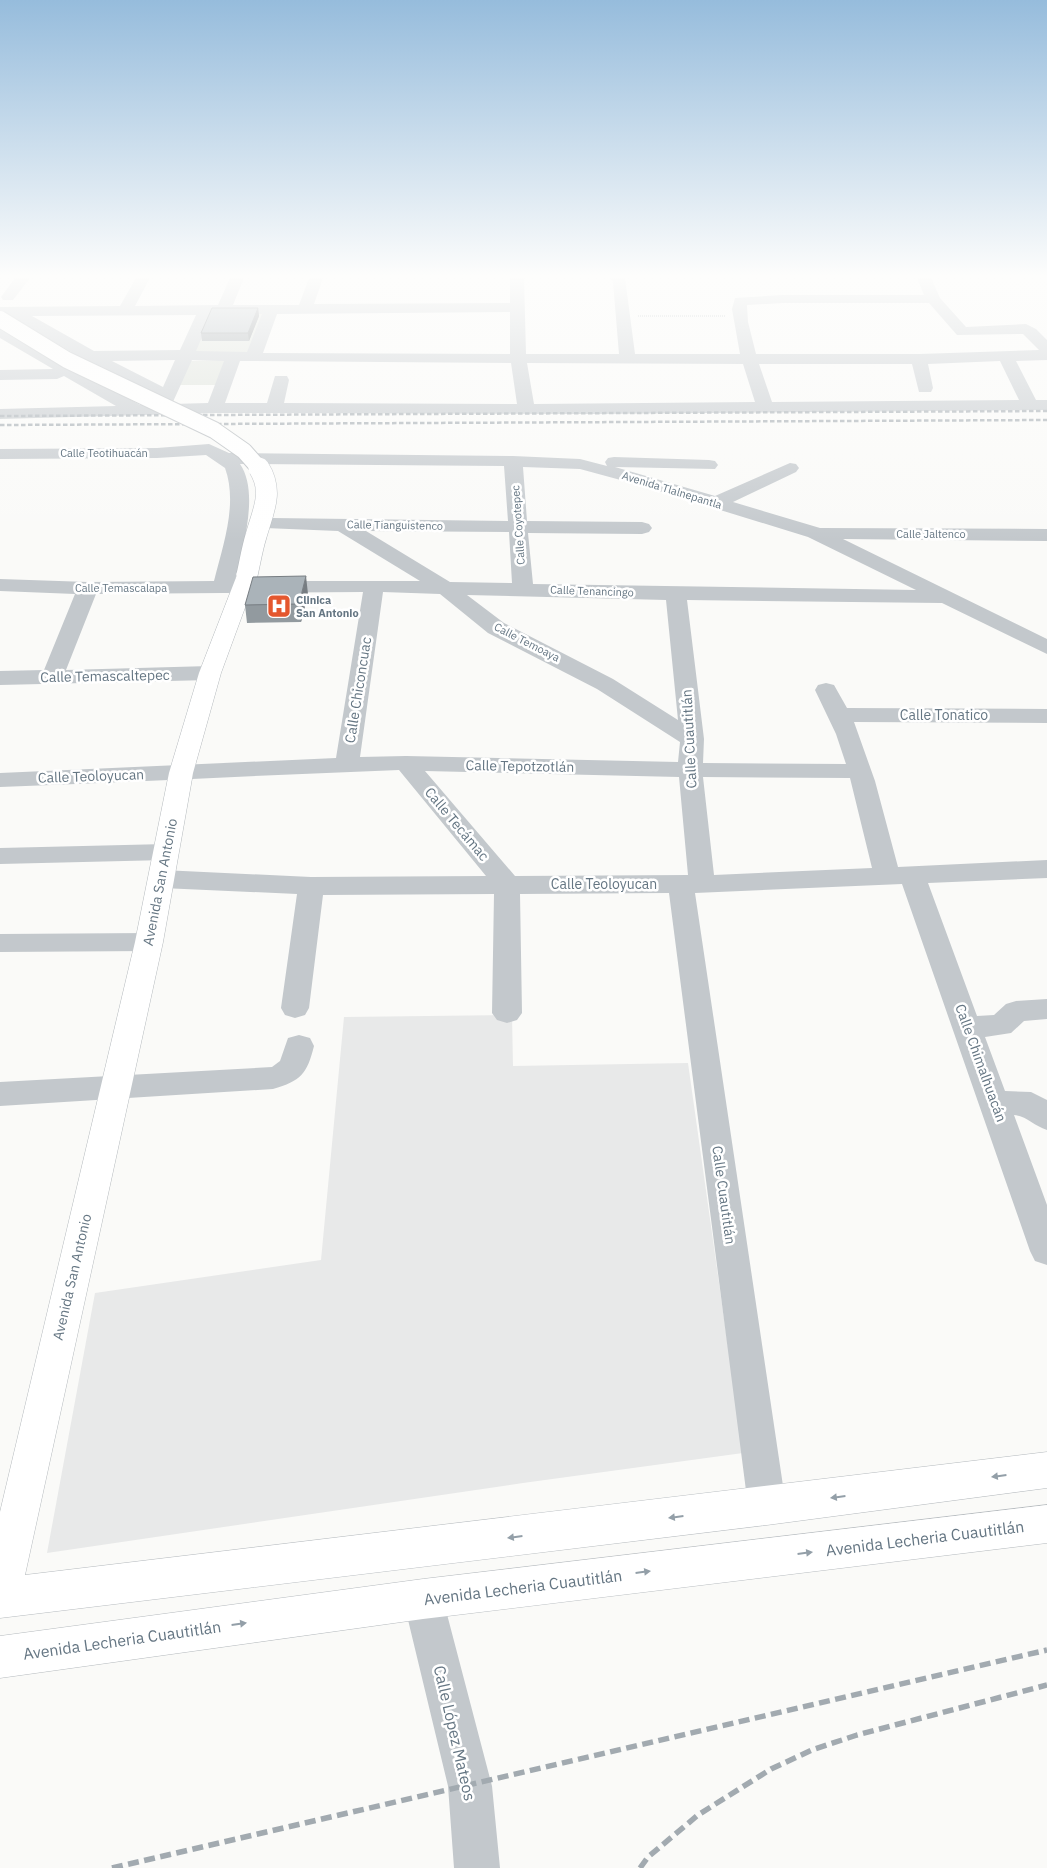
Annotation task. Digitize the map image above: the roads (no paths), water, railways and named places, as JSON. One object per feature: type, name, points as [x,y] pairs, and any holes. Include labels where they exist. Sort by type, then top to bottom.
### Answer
[{"type":"main road","name":"Avenida San Antonio","points":[[0,1598],[114,1088],[149,942],[181,773],[237,583],[267,502],[266,481],[260,467],[235,443],[214,430],[78,365]]},
{"type":"main road","points":[[0,1598],[767,1506],[1047,1470]]},
{"type":"main road","name":"Avenida Lecheria Cuautitlán","points":[[0,1657],[423,1599],[1047,1524]]},
{"type":"street","points":[[53,365],[136,410]]},
{"type":"street","points":[[104,365],[164,403]]},
{"type":"street","points":[[164,403],[181,365]]},
{"type":"street","points":[[215,408],[231,365]]},
{"type":"street","points":[[519,365],[526,409]]},
{"type":"street","points":[[752,365],[765,407]]},
{"type":"street","points":[[920,365],[925,388]]},
{"type":"street","points":[[0,414],[136,410],[164,403],[215,408],[526,409],[1038,405],[1017,365]]},
{"type":"street","points":[[0,375],[59,370]]},
{"type":"street","points":[[32,414],[59,370]]},
{"type":"street","points":[[274,408],[281,380]]},
{"type":"street","name":"Avenida San Antonio","points":[[209,449],[233,467],[238,478],[237,583]]},
{"type":"street","name":"Calle Teotihuacán","points":[[5,454],[157,453],[209,449],[267,457]]},
{"type":"street","points":[[0,472],[5,454]]},
{"type":"street","name":"Avenida Tlalnepantla","points":[[267,457],[513,461],[580,464],[646,481],[815,533],[1047,647]]},
{"type":"street","name":"Calle Coyotepec","points":[[513,461],[523,589]]},
{"type":"street","points":[[580,464],[622,461],[709,464]]},
{"type":"street","points":[[715,502],[790,468]]},
{"type":"street","name":"Calle Tianguistenco","points":[[272,524],[642,528]]},
{"type":"street","name":"Calle Temoaya","points":[[341,524],[444,587],[496,628],[604,684],[692,739]]},
{"type":"street","name":"Calle Jaltenco","points":[[815,533],[1047,535]]},
{"type":"street","name":"Calle Tenancingo","points":[[237,583],[676,594],[942,597]]},
{"type":"street","name":"Calle Temascalapa","points":[[0,585],[88,588],[237,583]]},
{"type":"street","name":"Calle Chiconcuac","points":[[346,764],[374,586]]},
{"type":"street","points":[[52,677],[88,588]]},
{"type":"street","name":"Calle Cuautitlán","points":[[676,594],[692,739],[690,770],[691,884],[767,1506]]},
{"type":"street","name":"Calle Temascaltepec","points":[[0,678],[210,674]]},
{"type":"street","name":"Calle Chimalhuacán","points":[[826,690],[842,715],[860,771],[899,876],[968,1027],[1047,1251]]},
{"type":"street","name":"Calle Tonatico","points":[[842,715],[1047,716]]},
{"type":"street","name":"Calle Tepotzotlán","points":[[181,773],[214,768],[346,764],[860,771]]},
{"type":"street","name":"Calle Tecámac","points":[[406,764],[508,884]]},
{"type":"street","name":"Calle Teoloyucan","points":[[0,780],[181,773]]},
{"type":"street","name":"Calle Teoloyucan","points":[[0,856],[164,865],[311,886],[691,884],[1047,869]]},
{"type":"street","points":[[507,1012],[508,884]]},
{"type":"street","points":[[295,1008],[311,886]]},
{"type":"street","points":[[0,943],[149,942]]},
{"type":"street","points":[[968,1027],[1001,1025],[1016,1010],[1047,1008]]},
{"type":"street","points":[[0,1094],[273,1078],[286,1075],[293,1067],[299,1046]]},
{"type":"street","points":[[995,1102],[1031,1104],[1047,1118]]},
{"type":"street","name":"Calle López Mateos","points":[[423,1599],[470,1786],[477,1868]]},
{"type":"railway","points":[[0,416],[1047,411]]},
{"type":"railway","points":[[0,425],[1047,420]]},
{"type":"railway","points":[[112,1868],[1047,1650]]},
{"type":"railway","points":[[640,1868],[648,1857],[698,1815],[771,1769],[812,1750],[857,1735],[1047,1685]]},
{"type":"place","name":"Clinica San Antonio","points":[[279,606]]}]
